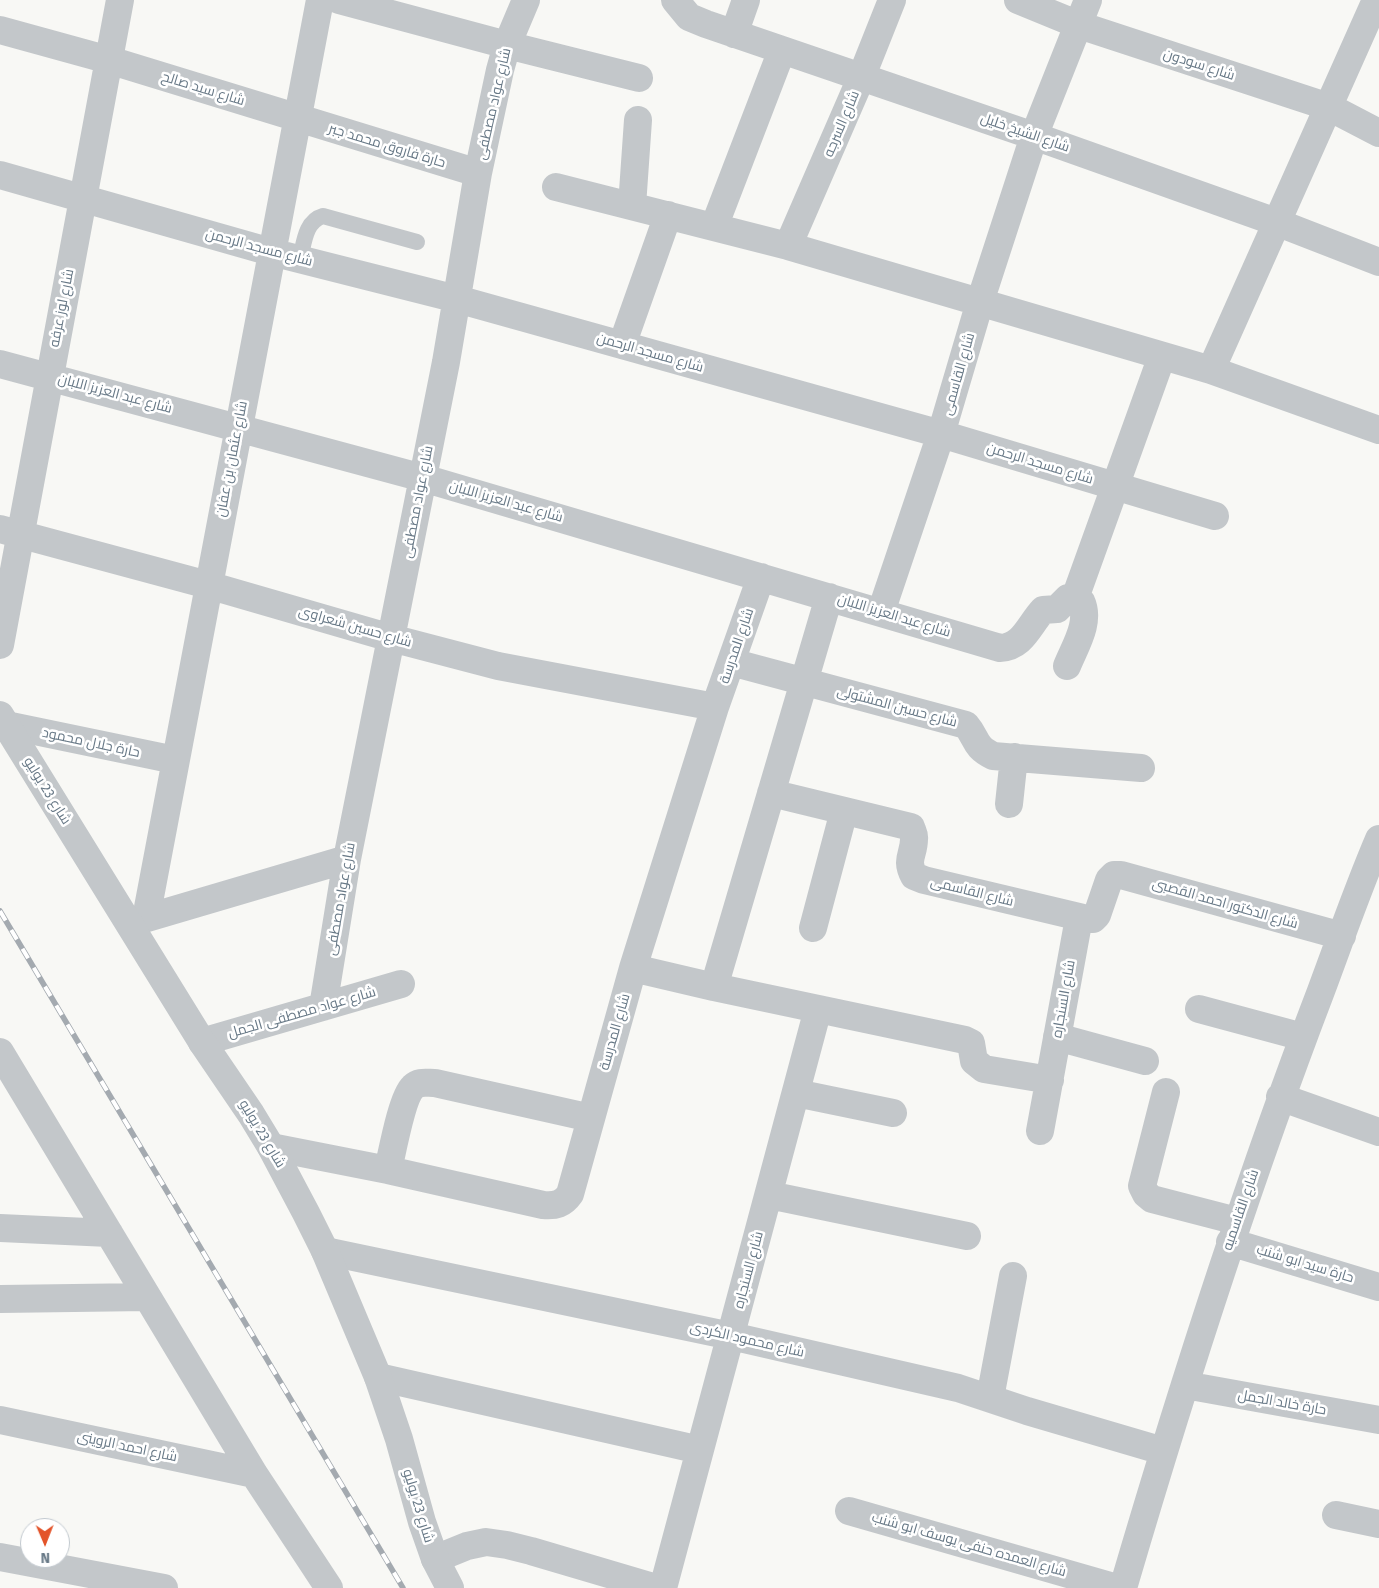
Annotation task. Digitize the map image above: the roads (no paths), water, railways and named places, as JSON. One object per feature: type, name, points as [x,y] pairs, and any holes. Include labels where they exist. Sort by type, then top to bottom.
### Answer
[{"type":"street","name":"شارع لوز عرفه","points":[[0,645],[10,532],[50,377],[120,0]]},
{"type":"street","name":"شارع عثمان بن عفان","points":[[137,921],[175,760],[320,0]]},
{"type":"street","points":[[339,0],[639,78]]},
{"type":"street","name":"شارع عواد مصطفى","points":[[323,1007],[347,859],[446,362],[478,173],[500,70],[507,45],[526,0]]},
{"type":"street","name":"شارع الشيخ خليل","points":[[675,0],[689,17],[734,34],[1034,136],[1276,222],[1379,262]]},
{"type":"street","points":[[734,34],[746,0]]},
{"type":"street","name":"شارع السرجه","points":[[788,246],[861,78],[892,0]]},
{"type":"street","name":"شارع سودون","points":[[1018,0],[1079,25],[1329,107],[1379,133]]},
{"type":"street","name":"شارع القاسمى","points":[[881,612],[941,434],[980,302],[1034,136],[1088,0]]},
{"type":"street","points":[[1211,370],[1376,0]]},
{"type":"street","name":"شارع سيد صالح","points":[[0,30],[109,60],[297,119]]},
{"type":"street","points":[[714,227],[782,50]]},
{"type":"street","name":"حارة فاروق محمد جبر","points":[[297,119],[478,173]]},
{"type":"street","points":[[632,206],[638,120]]},
{"type":"street","name":"شارع مسجد الرحمن","points":[[0,175],[83,197],[271,252],[457,299],[941,434],[1215,516]]},
{"type":"street","points":[[556,187],[788,246],[1211,370],[1379,430]]},
{"type":"street","points":[[622,345],[668,215]]},
{"type":"street","points":[[1067,666],[1084,624],[1085,615],[1081,601],[1075,598],[1162,356]]},
{"type":"street","name":"شارع عبد العزيز اللبان","points":[[0,364],[423,478],[1000,648],[1009,648],[1021,639],[1043,610],[1057,609],[1068,598],[1075,598]]},
{"type":"street","name":"شارع حسين شعراوى","points":[[10,532],[498,666],[715,707]]},
{"type":"street","name":"شارع المدرسة","points":[[271,1147],[388,1170],[543,1205],[554,1206],[564,1201],[570,1194],[633,968],[715,707],[761,577]]},
{"type":"street","points":[[714,987],[829,597]]},
{"type":"street","name":"شارع حسين المشتولى","points":[[731,662],[966,725],[982,750],[993,756],[1141,768]]},
{"type":"street","name":"حارة جلال محمود","points":[[3,720],[175,760]]},
{"type":"street","name":"شارع 23 يوليو","points":[[3,720],[137,921],[202,1042],[271,1147],[325,1251],[378,1377],[399,1439],[422,1522],[435,1559],[450,1588]]},
{"type":"street","points":[[1009,804],[1014,757]]},
{"type":"street","name":"شارع القاسمى","points":[[771,793],[910,827],[915,838],[909,858],[910,868],[914,876],[1079,918]]},
{"type":"street","points":[[813,928],[844,811]]},
{"type":"street","name":"شارع القاسميه","points":[[1123,1588],[1163,1451],[1280,1097],[1379,840]]},
{"type":"street","points":[[137,921],[347,859]]},
{"type":"street","name":"شارع الدكتور احمد القصبى","points":[[1079,918],[1093,918],[1097,915],[1109,880],[1114,875],[1121,875],[1342,936]]},
{"type":"street","name":"شارع السنجاره","points":[[1040,1131],[1079,918]]},
{"type":"street","points":[[633,968],[965,1040],[971,1043],[974,1061],[984,1069],[1050,1080]]},
{"type":"street","name":"شارع عواد مصطفى الجمل","points":[[202,1042],[401,984]]},
{"type":"street","name":"شارع السنجاره","points":[[663,1588],[818,1009]]},
{"type":"street","points":[[1199,1009],[1303,1037]]},
{"type":"street","points":[[1057,1037],[1145,1061]]},
{"type":"street","points":[[0,1052],[254,1474],[330,1588]]},
{"type":"street","points":[[388,1170],[405,1100],[412,1088],[421,1082],[592,1118]]},
{"type":"street","name":"حارة سيد ابو شنب","points":[[1166,1092],[1142,1186],[1146,1194],[1152,1199],[1234,1232],[1379,1286]]},
{"type":"street","points":[[796,1093],[893,1114]]},
{"type":"street","points":[[1280,1097],[1379,1132]]},
{"type":"street","points":[[769,1195],[967,1236]]},
{"type":"street","points":[[0,1228],[109,1233]]},
{"type":"street","name":"شارع محمود الكردى","points":[[325,1251],[731,1336],[958,1388],[1027,1411],[1163,1451]]},
{"type":"street","points":[[990,1398],[1013,1276]]},
{"type":"street","points":[[0,1299],[147,1297]]},
{"type":"street","points":[[378,1377],[700,1450]]},
{"type":"street","name":"حارة خالد الجمل","points":[[1186,1385],[1379,1420]]},
{"type":"street","name":"شارع احمد الروينى","points":[[0,1420],[254,1474]]},
{"type":"street","name":"شارع العمده حنفى يوسف ابو شنب","points":[[850,1511],[1117,1588]]},
{"type":"street","points":[[1336,1515],[1379,1524]]},
{"type":"street","points":[[435,1559],[467,1546],[486,1542],[531,1551],[656,1588]]},
{"type":"street","points":[[0,1557],[164,1588]]},
{"type":"lane","points":[[300,259],[309,227],[317,218],[323,216],[417,242]]},
{"type":"railway","points":[[0,911],[403,1588]]}]
